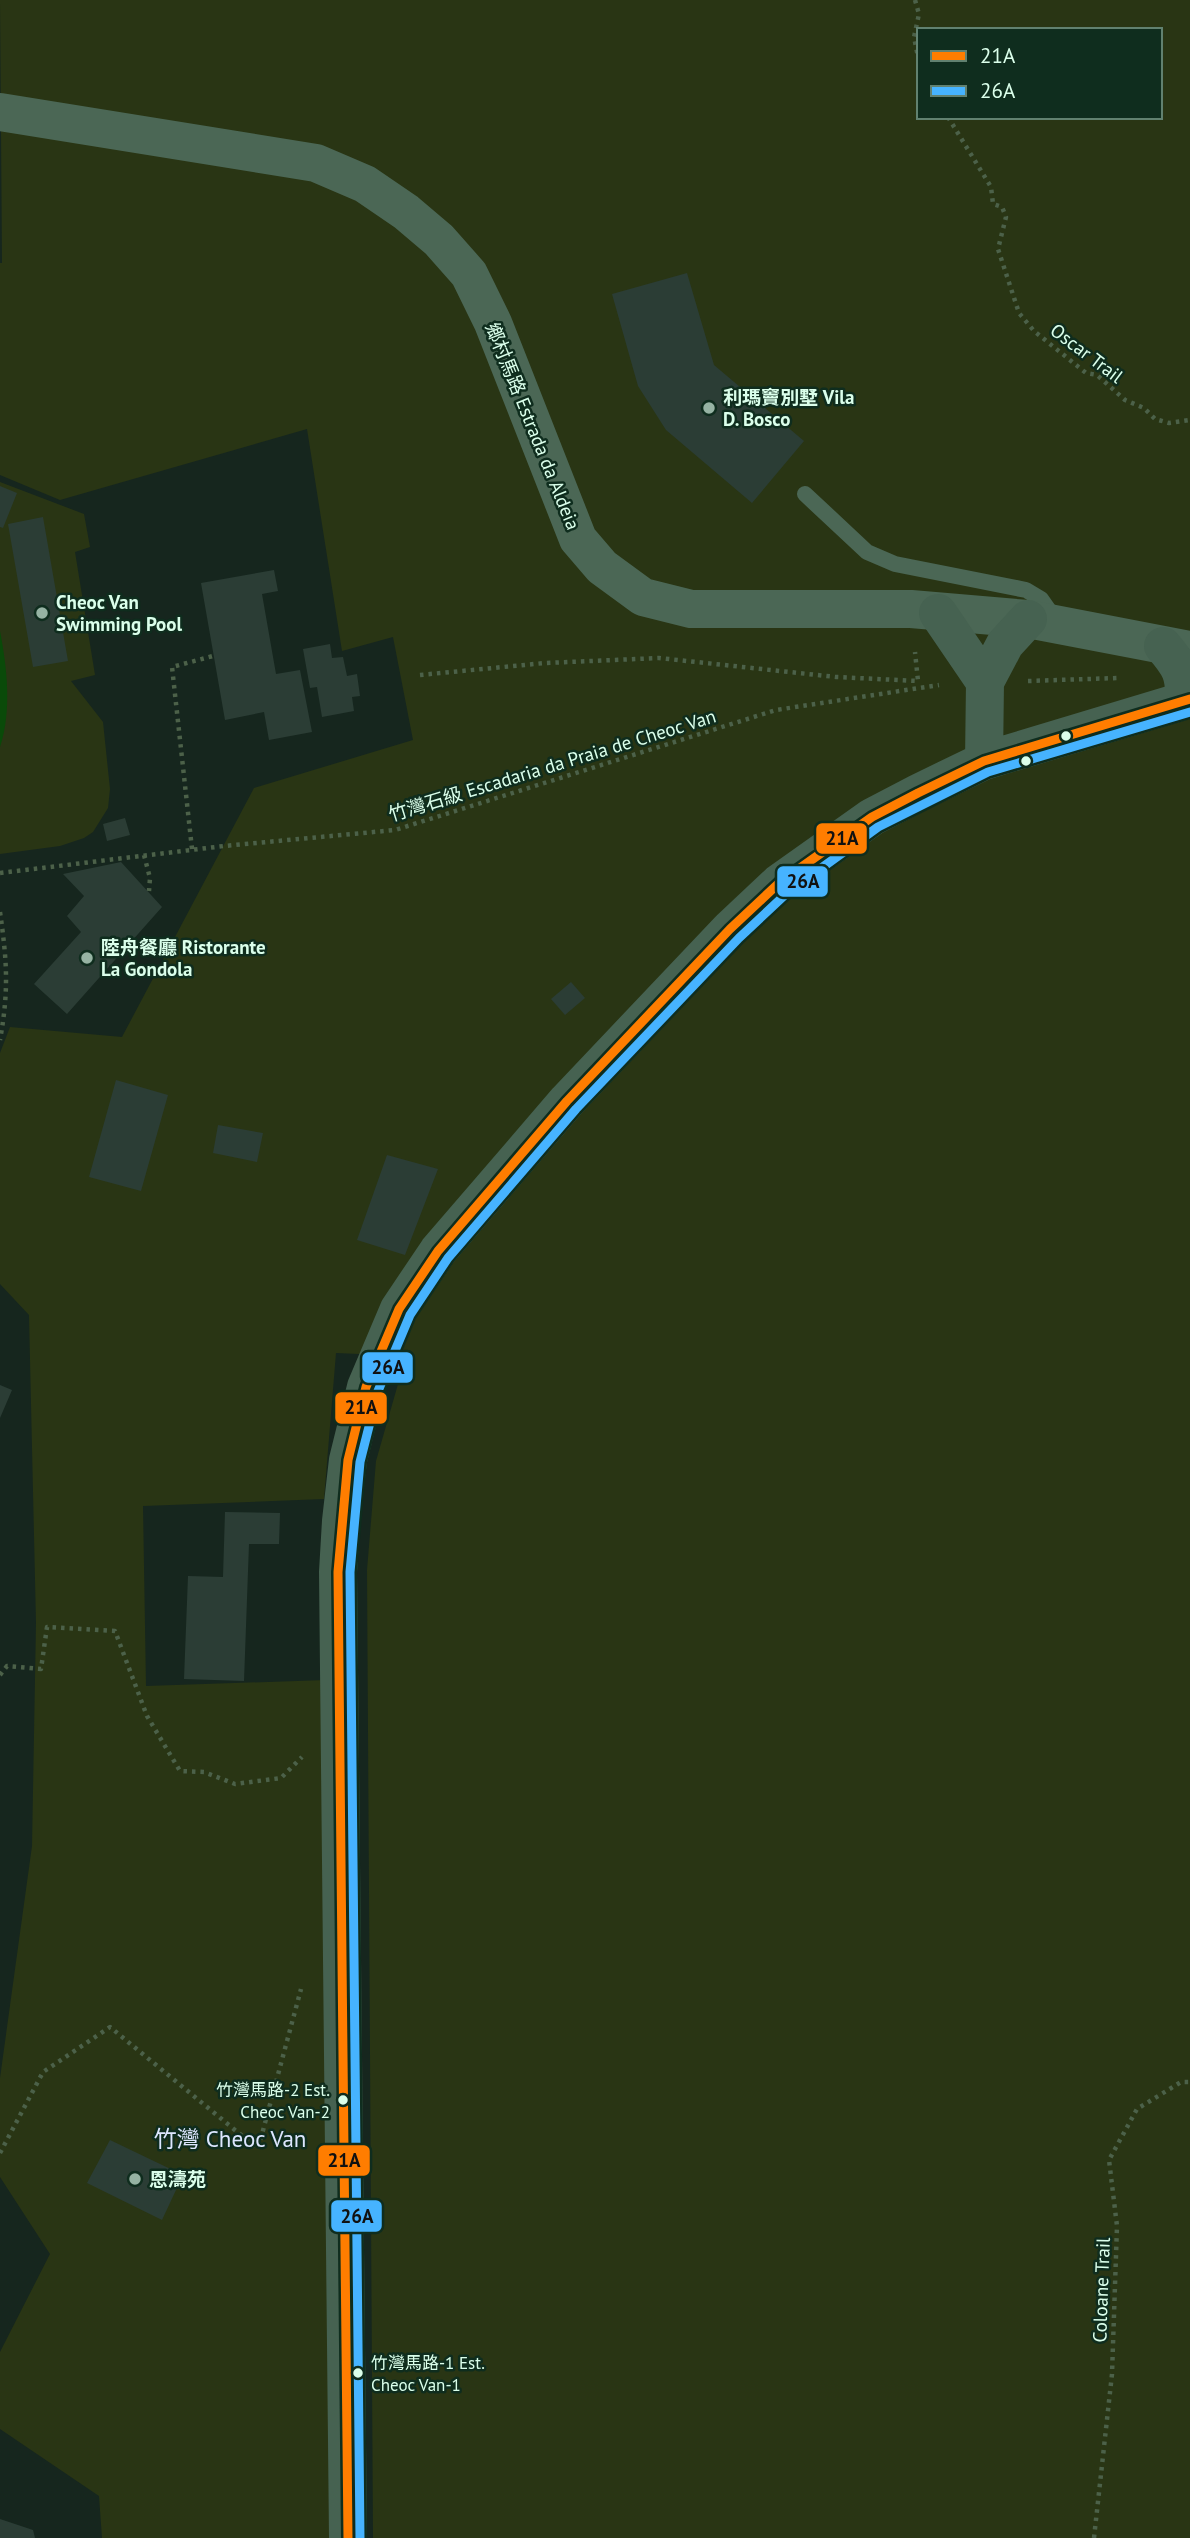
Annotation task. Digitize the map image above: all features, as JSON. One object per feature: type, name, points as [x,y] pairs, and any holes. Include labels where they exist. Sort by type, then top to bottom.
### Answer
[{"type":"main road","points":[[938,612],[985,682]]},
{"type":"main road","points":[[984,761],[985,682],[1006,644],[1043,622]]},
{"type":"main road","points":[[348,2538],[338,1572],[348,1460],[366,1387],[380,1350],[399,1309],[438,1251],[567,1101],[730,929],[779,883],[872,817],[984,761],[1187,699],[1179,665],[1165,645]]},
{"type":"street","name":"鄉村馬路 Estrada da Aldeia","points":[[0,112],[316,163],[365,184],[406,212],[439,240],[469,274],[493,323],[578,539],[602,567],[643,597],[691,610],[911,609],[1043,622],[1165,645]]},
{"type":"lane","points":[[806,494],[867,552],[895,564],[1026,590],[1041,599],[1053,613],[1043,622]]},
{"type":"path","points":[[915,0],[919,14],[914,37],[917,52]]},
{"type":"path","name":"Oscar Trail","points":[[949,119],[990,187],[993,204],[1002,207],[1006,217],[998,249],[1018,313],[1034,331],[1086,373],[1097,375],[1125,400],[1144,408],[1155,419],[1169,423],[1190,420]]},
{"type":"path","name":"竹灣石級 Escadaria da Praia de Cheoc Van","points":[[0,873],[192,849],[396,831],[776,710],[934,685],[1131,677],[1165,645]]},
{"type":"path","points":[[192,849],[172,667],[213,656]]},
{"type":"path","points":[[420,675],[545,663],[659,658],[835,677],[918,681]]},
{"type":"path","points":[[144,855],[150,878],[149,891]]},
{"type":"path","points":[[0,912],[7,959],[7,1004],[0,1040]]},
{"type":"path","points":[[0,1675],[7,1666],[41,1670],[47,1626],[115,1631],[147,1716],[180,1771],[204,1772],[235,1784],[281,1778],[340,1720]]},
{"type":"path","points":[[0,2153],[43,2072],[110,2026],[258,2149],[308,1965],[343,1966]]},
{"type":"path","name":"Coloane Trail","points":[[1094,2538],[1112,2374],[1117,2226],[1109,2160],[1137,2109],[1181,2082],[1190,2082]]},
{"type":"shaded area","points":[[0,0],[1190,0],[1190,2538],[373,2538],[367,1570],[376,1461],[406,1356],[336,1353],[324,1499],[143,1506],[146,1686],[326,1680],[333,2538],[102,2538],[99,2496],[0,2429],[0,2352],[50,2254],[0,2177],[0,2078],[32,1846],[36,1623],[29,1315],[0,1284],[0,1053],[10,1027],[122,1037],[254,788],[413,740],[393,637],[342,651],[307,429],[60,500],[0,475]]},
{"type":"shaded area","name":"Cheoc Van Swimming Pool","points":[[0,482],[84,514],[90,547],[75,552],[95,675],[71,681],[103,722],[110,789],[108,808],[93,832],[84,838],[60,846],[0,854]]},
{"type":"shaded area","points":[[0,631],[5,660],[7,704],[0,747]]},
{"type":"building","name":"利瑪竇別墅 Vila D. Bosco","points":[[687,273],[714,365],[804,441],[752,503],[666,430],[638,386],[612,294]]},
{"type":"building","points":[[0,486],[17,493],[3,528],[0,527]]},
{"type":"building","points":[[43,517],[68,661],[33,667],[8,524]]},
{"type":"building","points":[[274,570],[278,591],[262,594],[276,674],[300,670],[312,732],[269,740],[264,712],[225,720],[201,583]]},
{"type":"building","points":[[330,644],[332,658],[343,657],[347,676],[357,674],[360,696],[352,697],[354,711],[322,717],[317,687],[310,688],[303,649]]},
{"type":"building","points":[[125,818],[130,835],[107,841],[103,824]]},
{"type":"building","name":"陸舟餐廳 Ristorante La Gondola","points":[[121,862],[162,907],[67,1014],[34,984],[81,932],[67,916],[84,896],[63,874]]},
{"type":"building","points":[[571,982],[585,998],[565,1015],[551,999]]},
{"type":"building","points":[[116,1080],[168,1095],[141,1191],[89,1177]]},
{"type":"building","points":[[218,1125],[263,1133],[257,1162],[213,1153]]},
{"type":"building","points":[[387,1155],[438,1169],[405,1255],[357,1240]]},
{"type":"building","points":[[0,1385],[12,1390],[0,1418]]},
{"type":"building","points":[[225,1512],[280,1513],[279,1544],[249,1544],[244,1681],[184,1679],[188,1576],[223,1577]]},
{"type":"building","name":"恩濤苑","points":[[110,2140],[183,2175],[162,2220],[87,2183]]},
{"type":"building","points":[[0,2519],[33,2530],[35,2538],[0,2538]]},
{"type":"transit line","name":"21A","points":[[348,2538],[338,1572],[348,1460],[366,1387],[399,1309],[438,1251],[567,1101],[730,929],[779,883],[872,817],[984,761],[1190,699]]},
{"type":"transit line","name":"26A","points":[[360,2538],[350,1572],[360,1462],[378,1391],[410,1315],[448,1258],[576,1109],[739,938],[787,893],[878,827],[988,772],[1190,712]]},
{"type":"place","name":"利瑪竇別墅 Vila D. Bosco","points":[[709,408]]},
{"type":"place","name":"Cheoc Van Swimming Pool","points":[[42,613]]},
{"type":"place","name":"陸舟餐廳 Ristorante La Gondola","points":[[87,958]]},
{"type":"place","name":"竹灣馬路-2 Est. Cheoc Van-2","points":[[343,2100]]},
{"type":"place","name":"恩濤苑","points":[[135,2179]]},
{"type":"place","name":"竹灣馬路-1 Est. Cheoc Van-1","points":[[358,2373]]},
{"type":"district","name":"竹灣 Cheoc Van","points":[[230,2138]]}]
